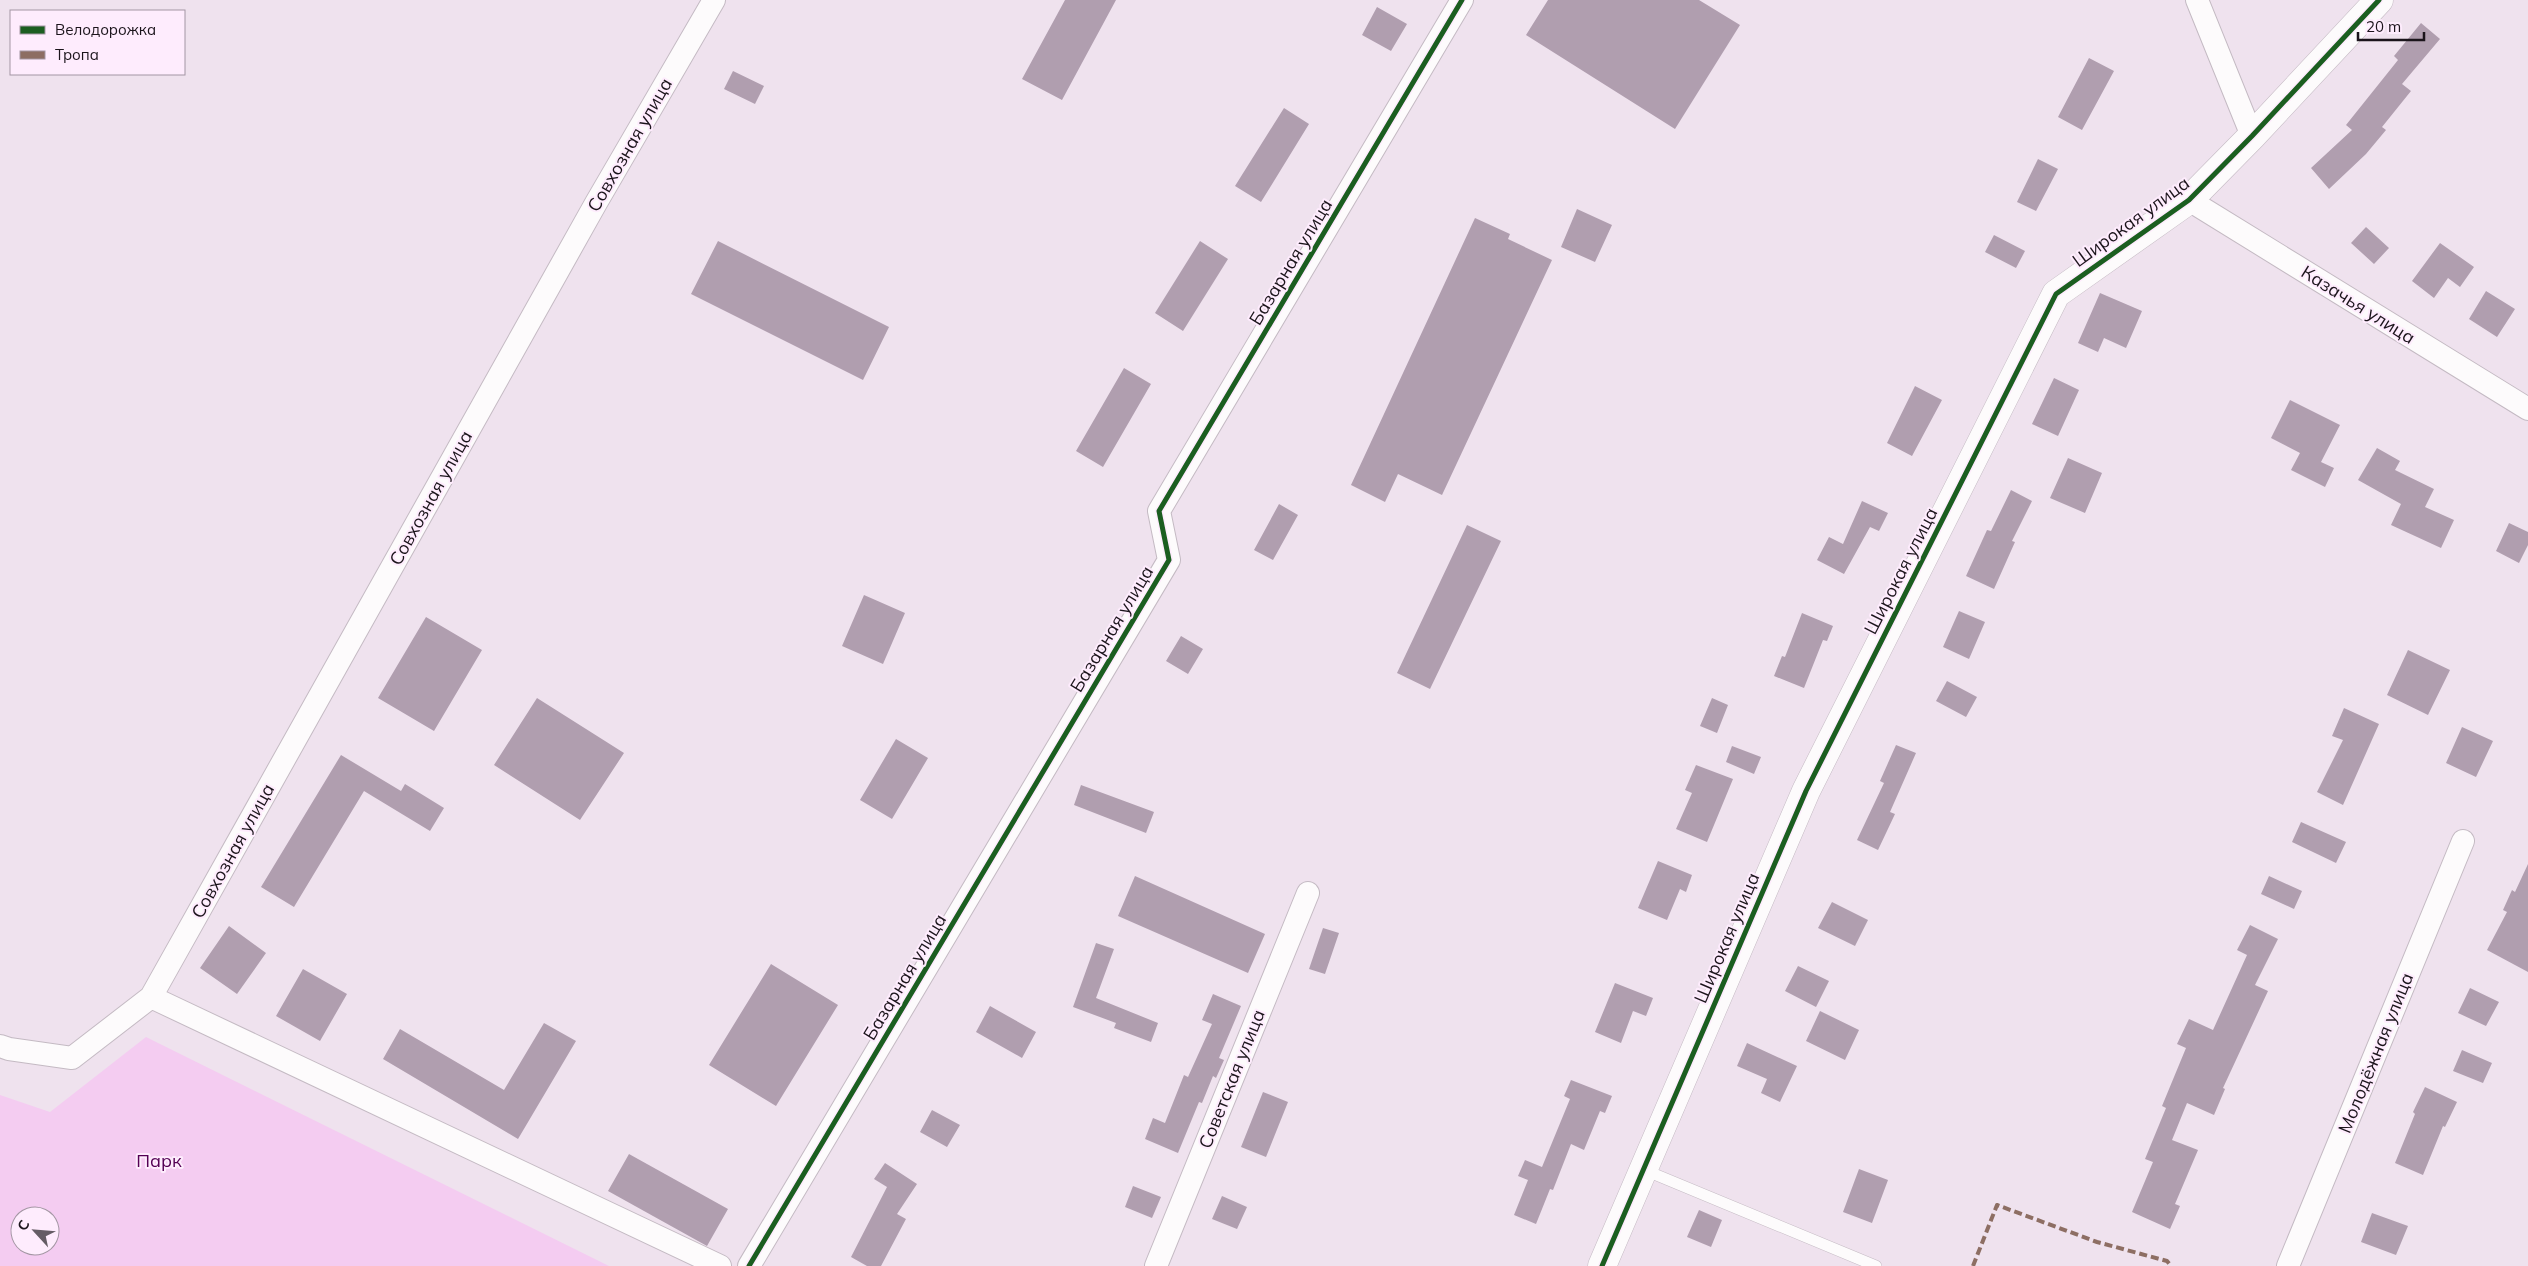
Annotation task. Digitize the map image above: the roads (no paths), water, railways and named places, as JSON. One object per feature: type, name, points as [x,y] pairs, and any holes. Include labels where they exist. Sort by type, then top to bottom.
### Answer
[{"type":"street","name":"Совхозная улица","points":[[151,998],[586,220],[714,0]]},
{"type":"street","name":"Базарная улица","points":[[749,1266],[1169,560],[1159,511],[1462,0]]},
{"type":"street","points":[[2197,0],[2252,136]]},
{"type":"street","name":"Широкая улица","points":[[1602,1266],[1642,1169],[1806,791],[2056,294],[2189,200],[2252,136],[2379,0]]},
{"type":"street","name":"Казачья улица","points":[[2189,200],[2528,409]]},
{"type":"street","name":"Молодёжная улица","points":[[2288,1266],[2463,841]]},
{"type":"street","name":"Советская улица","points":[[1156,1266],[1308,893]]},
{"type":"street","points":[[0,1046],[72,1058],[151,998],[720,1266]]},
{"type":"lane","points":[[1642,1169],[1876,1266]]},
{"type":"park label","name":"Парк","points":[[159,1161]]}]
